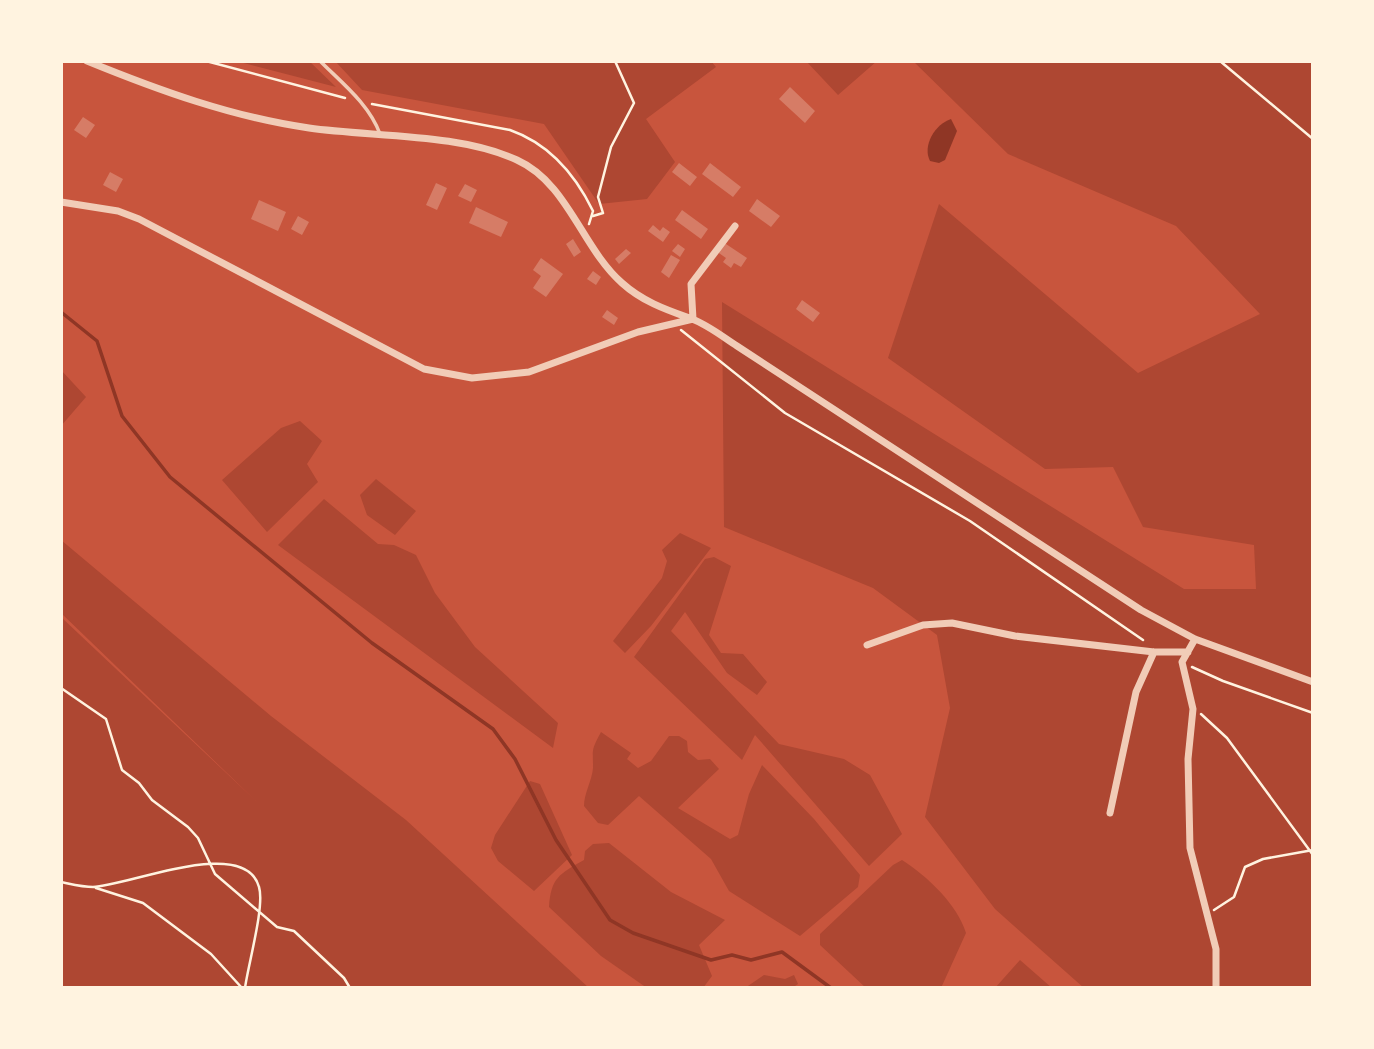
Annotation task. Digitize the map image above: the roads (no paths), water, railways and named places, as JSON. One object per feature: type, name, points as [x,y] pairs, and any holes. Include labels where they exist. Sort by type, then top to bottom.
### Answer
[{"type":"street","points":[[87,61],[143,85],[247,115],[308,128],[380,134],[479,148],[520,161],[543,176],[622,284],[643,299],[677,316],[693,319],[1141,610],[1195,639],[1313,682]]},
{"type":"street","points":[[61,202],[118,211],[139,219],[424,369],[472,378],[529,372],[638,332],[693,319]]},
{"type":"street","points":[[693,319],[691,284],[735,226]]},
{"type":"street","points":[[867,645],[923,625],[951,623],[1016,636],[1154,652],[1188,652]]},
{"type":"street","points":[[1195,639],[1182,662],[1193,708],[1188,772],[1190,848],[1216,948],[1216,988]]},
{"type":"street","points":[[1110,813],[1136,692],[1154,652]]},
{"type":"lane","points":[[320,61],[376,121],[380,134]]},
{"type":"waterway","points":[[61,312],[97,341],[122,416],[170,477],[372,643],[493,729],[515,759],[556,840],[610,920],[633,933],[711,960],[732,955],[751,960],[782,952],[831,988]]}]
